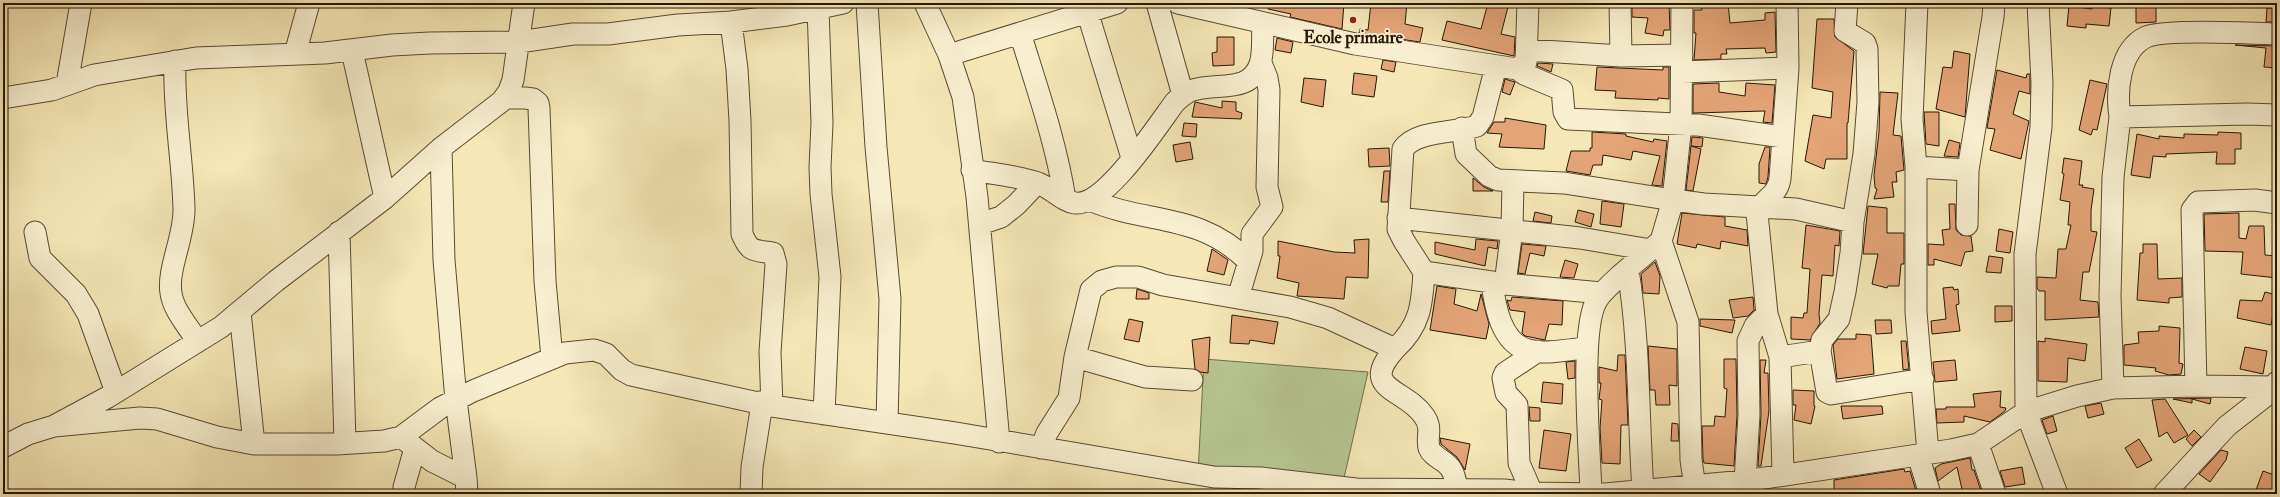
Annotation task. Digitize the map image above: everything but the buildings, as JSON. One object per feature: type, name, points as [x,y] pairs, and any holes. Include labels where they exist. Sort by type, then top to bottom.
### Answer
[{"type":"street","points":[[67,84],[81,3]]},
{"type":"street","points":[[295,54],[308,3]]},
{"type":"street","points":[[3,448],[28,434],[54,426],[116,392],[220,327],[339,232],[385,198],[441,148],[505,98],[510,91],[513,80],[524,3]]},
{"type":"street","points":[[3,98],[52,90],[94,75],[175,61],[227,55],[264,56],[352,51],[392,45],[519,42],[573,34],[608,34],[678,25],[731,22],[843,3]]},
{"type":"street","points":[[866,3],[876,147],[890,299],[887,423]]},
{"type":"street","points":[[925,3],[948,55],[963,97],[980,224],[999,442]]},
{"type":"street","points":[[948,55],[1117,3]]},
{"type":"street","points":[[1157,3],[1183,95]]},
{"type":"street","points":[[1178,3],[1221,7],[1263,24],[1355,44],[1517,69],[1524,74],[1562,90],[1564,112],[1568,119],[1681,124],[1783,137]]},
{"type":"street","points":[[1517,69],[1526,62],[1528,3]]},
{"type":"street","points":[[1620,3],[1621,56]]},
{"type":"street","points":[[1601,493],[1587,348],[1590,315],[1592,308],[1602,293],[1656,245],[1673,200],[1681,124],[1682,3]]},
{"type":"street","points":[[1783,475],[1780,357],[1768,314],[1757,220],[1759,206],[1775,193],[1778,188],[1788,68],[1787,3]]},
{"type":"street","points":[[1847,3],[1845,32],[1865,43],[1867,49],[1868,102],[1864,154],[1853,222],[1851,253],[1840,316],[1822,340],[1820,351],[1827,392],[1831,394],[1923,379]]},
{"type":"street","points":[[1917,3],[1912,119],[1916,167],[1916,312],[1923,379],[1923,454],[1930,494]]},
{"type":"street","points":[[1967,225],[1968,170],[1994,3]]},
{"type":"street","points":[[2038,3],[2042,83],[2041,127],[2025,254],[2026,412],[2057,494]]},
{"type":"street","points":[[818,8],[822,123],[821,194],[830,277],[824,414]]},
{"type":"street","points":[[1087,11],[1132,158]]},
{"type":"street","points":[[731,22],[737,69],[740,121],[742,234],[747,246],[752,250],[773,254],[776,264],[766,404],[761,410],[752,467],[751,494]]},
{"type":"street","points":[[972,170],[1037,183],[1065,199],[1077,203],[1090,200],[1104,191],[1183,95],[1195,89],[1243,84],[1254,77],[1261,63],[1263,24]]},
{"type":"street","points":[[1020,33],[1048,121],[1060,166],[1065,199]]},
{"type":"street","points":[[2113,388],[2110,296],[2113,176],[2120,116],[2118,97],[2122,70],[2138,43],[2147,37],[2191,33],[2277,34]]},
{"type":"street","points":[[1527,50],[1621,56],[1682,63],[1788,68]]},
{"type":"street","points":[[352,51],[385,198]]},
{"type":"street","points":[[175,61],[176,105],[184,210],[183,233],[170,280],[171,295],[197,341]]},
{"type":"street","points":[[1238,298],[1253,246],[1252,234],[1258,224],[1270,212],[1272,207],[1267,188],[1269,90],[1267,78],[1261,63]]},
{"type":"street","points":[[1457,489],[1451,467],[1432,452],[1429,447],[1428,424],[1423,414],[1388,388],[1381,376],[1381,367],[1395,348],[1404,341],[1416,324],[1422,304],[1424,272],[1401,236],[1398,218],[1403,149],[1408,143],[1462,128],[1477,126],[1484,117],[1496,66]]},
{"type":"street","points":[[505,98],[533,99],[538,103],[539,108],[545,281],[552,358]]},
{"type":"street","points":[[2120,116],[2247,114],[2277,116]]},
{"type":"street","points":[[1462,128],[1466,154],[1493,178],[1513,181],[1564,183],[1704,204],[1759,206],[1803,210],[1853,222]]},
{"type":"street","points":[[441,148],[444,260],[456,400],[466,486]]},
{"type":"street","points":[[1916,167],[1968,170]]},
{"type":"street","points":[[1513,181],[1512,230],[1498,284],[1497,317],[1503,327],[1519,345],[1527,350],[1538,351],[1587,348]]},
{"type":"street","points":[[980,224],[1001,217],[1016,205],[1037,183]]},
{"type":"street","points":[[1090,200],[1102,205],[1194,226],[1210,232],[1235,248],[1249,262]]},
{"type":"street","points":[[2196,386],[2192,210],[2198,202],[2234,200],[2277,203]]},
{"type":"street","points":[[1398,218],[1656,245]]},
{"type":"street","points":[[35,232],[40,258],[76,294],[88,314],[116,392]]},
{"type":"street","points":[[339,232],[345,443]]},
{"type":"street","points":[[1656,245],[1688,322],[1691,460],[1696,491]]},
{"type":"street","points":[[1628,270],[1635,311],[1639,363],[1643,491]]},
{"type":"street","points":[[1424,272],[1498,284],[1602,293]]},
{"type":"street","points":[[1041,448],[1047,433],[1069,398],[1075,357],[1092,290],[1102,281],[1116,277],[1138,278],[1163,285],[1316,314],[1395,348]]},
{"type":"street","points":[[240,312],[254,444]]},
{"type":"street","points":[[1751,485],[1748,341],[1754,326],[1768,314]]},
{"type":"street","points":[[404,494],[408,443],[440,408],[522,369],[540,365],[552,358],[575,351],[594,350],[606,354],[622,370],[632,375],[766,404],[1214,477],[1261,478],[1342,491],[1457,489],[1532,493],[1601,493],[1696,491],[1751,485],[1783,475],[1923,454],[1978,444],[2026,412],[2077,396],[2113,388],[2196,386],[2277,387]]},
{"type":"street","points":[[1532,493],[1519,463],[1517,405],[1506,393],[1502,378],[1505,373],[1538,351]]},
{"type":"street","points":[[1780,357],[1820,351]]},
{"type":"street","points":[[1075,357],[1145,377],[1192,380]]},
{"type":"street","points":[[2277,380],[2277,387]]},
{"type":"street","points":[[2164,494],[2227,426],[2277,387]]},
{"type":"street","points":[[54,426],[140,418],[157,420],[217,437],[254,444],[384,441],[408,443],[466,486]]},
{"type":"street","points":[[1978,444],[1994,494]]},
{"type":"green space","points":[[1204,359],[1368,372],[1342,487],[1198,474]]},
{"type":"place","name":"Ecole primaire","points":[[1353,20]]}]
